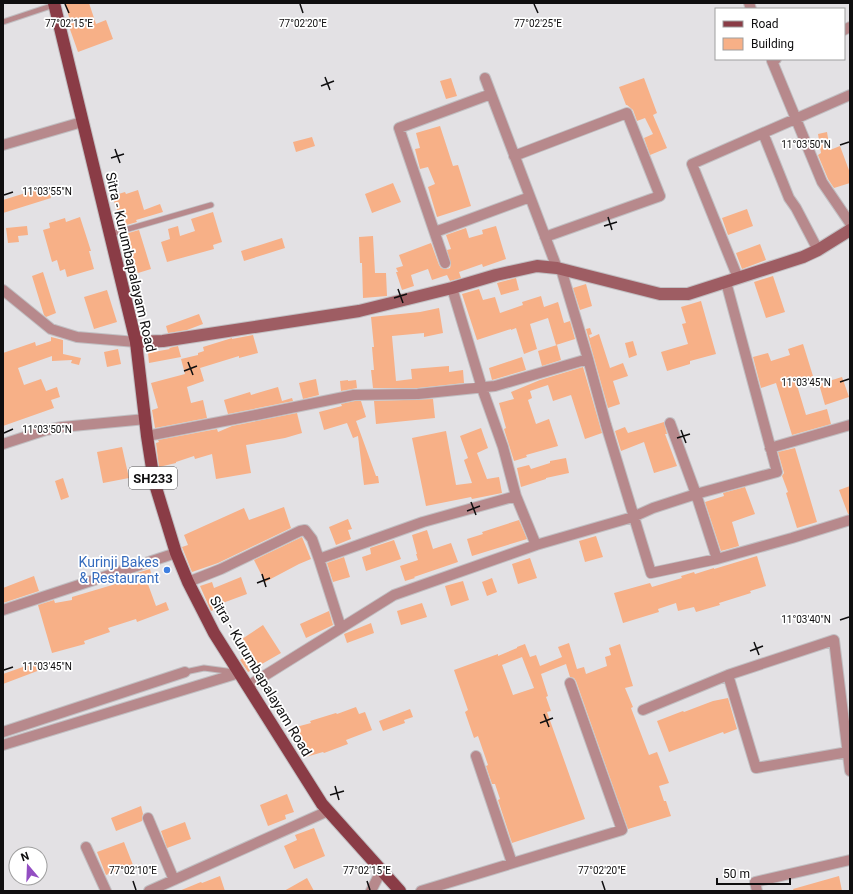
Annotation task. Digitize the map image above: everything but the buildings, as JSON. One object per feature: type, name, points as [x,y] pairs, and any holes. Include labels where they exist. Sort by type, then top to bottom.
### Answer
[{"type":"main road","name":"Sitra - Kurumbapalayam Road","points":[[54,4],[136,342],[154,481],[176,553],[188,582],[214,633],[318,798],[400,891]]},
{"type":"street","points":[[773,60],[795,118],[822,182],[850,223]]},
{"type":"street","points":[[485,78],[545,237],[559,269],[588,359],[633,517],[651,573],[717,559],[850,520]]},
{"type":"street","points":[[445,263],[399,128],[491,94]]},
{"type":"street","points":[[738,278],[692,164],[850,95]]},
{"type":"street","points":[[514,156],[627,113],[660,196],[545,237]]},
{"type":"street","points":[[3,144],[82,122]]},
{"type":"street","points":[[763,133],[789,198],[796,208],[818,250]]},
{"type":"street","points":[[435,232],[530,197]]},
{"type":"street","points":[[3,290],[51,329],[77,337],[136,342],[171,340],[359,311],[452,288],[519,269],[537,266],[559,269],[660,294],[688,294],[803,257],[818,250],[850,230]]},
{"type":"street","points":[[248,686],[394,595],[536,545],[633,517],[653,508],[696,494],[777,472],[726,282]]},
{"type":"street","points":[[452,288],[482,388],[503,447],[516,496],[536,545]]},
{"type":"street","points":[[147,436],[256,416],[354,395],[418,394],[494,386],[588,359]]},
{"type":"street","points":[[3,444],[46,430],[62,427],[146,419]]},
{"type":"street","points":[[670,423],[696,494],[717,559]]},
{"type":"street","points":[[770,448],[850,425]]},
{"type":"street","points":[[319,559],[422,522],[516,496]]},
{"type":"street","points":[[188,582],[221,569],[305,530],[312,539],[341,628]]},
{"type":"street","points":[[3,610],[176,553]]},
{"type":"street","points":[[643,710],[728,675],[834,640],[850,771]]},
{"type":"street","points":[[3,732],[185,672]]},
{"type":"street","points":[[3,745],[239,673]]},
{"type":"street","points":[[728,675],[756,768],[848,752]]},
{"type":"street","points":[[421,891],[622,830],[570,683]]},
{"type":"street","points":[[476,756],[512,863]]},
{"type":"street","points":[[149,891],[328,810]]},
{"type":"street","points":[[148,818],[174,880]]},
{"type":"street","points":[[86,847],[106,891]]},
{"type":"street","points":[[757,891],[755,882],[850,860]]},
{"type":"street","points":[[371,891],[382,871]]},
{"type":"lane","points":[[3,22],[54,4]]},
{"type":"lane","points":[[110,234],[211,205]]},
{"type":"lane","points":[[185,672],[204,668],[239,673]]},
{"type":"place","name":"Kurinji Bakes & Restaurant","points":[[167,570]]}]
